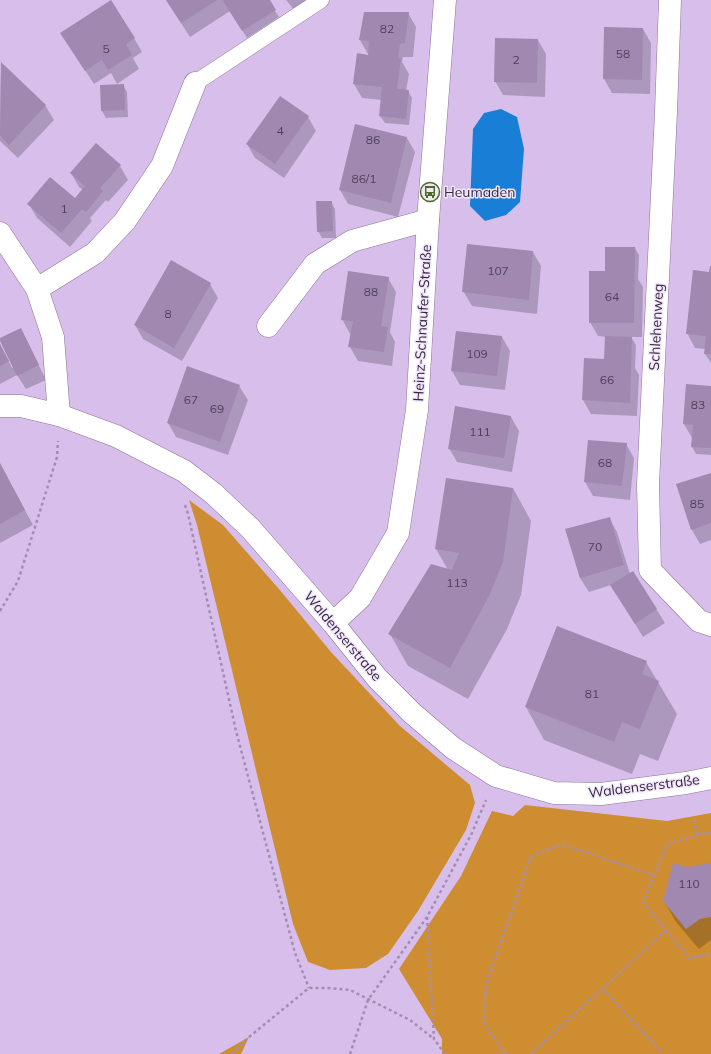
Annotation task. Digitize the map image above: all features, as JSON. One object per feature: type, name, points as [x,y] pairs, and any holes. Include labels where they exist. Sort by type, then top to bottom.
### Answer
[{"type":"street","name":"Heinz-Schnaufer-Straße","points":[[333,623],[360,598],[398,533],[417,410],[428,220],[445,0]]},
{"type":"street","name":"Schlehenweg","points":[[670,0],[648,484],[650,570],[699,621],[711,624]]},
{"type":"street","points":[[37,289],[95,253],[125,221],[162,166],[195,83]]},
{"type":"street","points":[[268,326],[315,264],[352,241],[428,220]]},
{"type":"street","points":[[0,233],[37,289],[53,337],[59,415]]},
{"type":"street","name":"Waldenserstraße","points":[[0,406],[21,406],[59,415],[116,436],[184,471],[214,494],[250,528],[333,623],[377,678],[412,713],[453,748],[496,776],[554,793],[601,794],[686,783],[711,778]]},
{"type":"lane","points":[[195,83],[321,0]]},
{"type":"path","points":[[0,611],[18,580],[57,457],[59,415]]},
{"type":"path","points":[[184,471],[179,488],[188,514],[236,731],[295,953],[309,988]]},
{"type":"path","points":[[350,1054],[368,1000],[427,917],[472,833],[496,776]]},
{"type":"path","points":[[694,820],[698,835]]},
{"type":"path","points":[[711,832],[667,844],[643,902],[689,958],[711,954]]},
{"type":"path","points":[[505,1054],[484,1023],[486,985],[531,857],[561,844],[654,875]]},
{"type":"path","points":[[427,917],[434,1039]]},
{"type":"path","points":[[531,1054],[666,930]]},
{"type":"path","points":[[232,1054],[249,1037],[309,988],[350,990],[410,1020],[434,1039],[445,1054]]},
{"type":"path","points":[[602,988],[663,1054]]},
{"type":"shaded area","points":[[189,500],[223,525],[331,652],[400,726],[470,785],[475,803],[466,830],[418,911],[388,954],[366,968],[330,970],[308,962],[293,924],[197,525]]},
{"type":"shaded area","points":[[525,805],[667,821],[711,813],[711,1054],[442,1054],[442,1039],[399,969],[461,876],[492,811],[513,816]]},
{"type":"shaded area","points":[[249,1037],[241,1054],[219,1054]]},
{"type":"water","points":[[501,109],[517,117],[524,149],[520,202],[506,215],[485,221],[470,206],[473,129],[484,113]]},
{"type":"building","points":[[111,0],[135,38],[126,44],[132,55],[108,70],[102,60],[85,71],[60,33]]},
{"type":"building","points":[[166,0],[217,0],[181,23]]},
{"type":"building","points":[[270,0],[276,10],[242,31],[223,1]]},
{"type":"building","points":[[364,12],[409,12],[405,43],[400,44],[398,58],[401,59],[397,89],[409,90],[406,119],[379,116],[382,87],[353,84],[357,53],[368,55],[369,41],[359,40]]},
{"type":"building","points":[[604,27],[643,28],[642,80],[603,79]]},
{"type":"building","points":[[495,38],[538,39],[537,83],[494,82]]},
{"type":"building","points":[[1,62],[46,105],[9,145],[0,136]]},
{"type":"building","points":[[124,84],[125,110],[101,111],[100,85]]},
{"type":"building","points":[[280,96],[309,116],[275,164],[246,144]]},
{"type":"building","points":[[355,124],[407,137],[391,203],[339,190]]},
{"type":"building","points":[[96,143],[121,165],[100,188],[103,191],[86,212],[82,209],[61,233],[27,204],[50,177],[75,198],[85,186],[70,173]]},
{"type":"building","points":[[316,201],[332,201],[333,231],[317,232]]},
{"type":"building","points":[[467,244],[533,251],[529,300],[462,292]]},
{"type":"building","points":[[605,247],[635,247],[634,323],[589,323],[589,271],[605,271]]},
{"type":"building","points":[[171,260],[211,283],[174,348],[134,325]]},
{"type":"building","points":[[710,266],[711,354],[704,354],[706,336],[686,334],[693,270],[709,272]]},
{"type":"building","points":[[348,271],[389,277],[381,326],[388,327],[384,352],[348,347],[353,321],[341,320]]},
{"type":"building","points":[[21,328],[39,365],[17,376],[0,341],[0,338]]},
{"type":"building","points":[[456,331],[502,336],[497,376],[451,371]]},
{"type":"building","points":[[605,336],[632,337],[630,403],[582,400],[584,358],[604,359]]},
{"type":"building","points":[[0,344],[9,361],[0,366]]},
{"type":"building","points":[[187,366],[240,385],[220,442],[167,423]]},
{"type":"building","points":[[686,384],[711,386],[711,448],[691,447],[693,425],[683,424]]},
{"type":"building","points":[[455,406],[511,416],[504,458],[448,449]]},
{"type":"building","points":[[588,440],[627,443],[622,486],[584,482]]},
{"type":"building","points":[[0,463],[25,510],[0,524]]},
{"type":"building","points":[[711,473],[711,523],[691,530],[676,484]]},
{"type":"building","points":[[446,478],[513,488],[503,562],[489,596],[450,668],[388,634],[431,564],[452,570],[459,553],[435,549]]},
{"type":"building","points":[[610,517],[624,565],[580,578],[565,529]]},
{"type":"building","points":[[633,571],[657,609],[635,624],[610,585]]},
{"type":"building","points":[[557,626],[647,661],[642,674],[659,681],[640,729],[622,722],[614,742],[525,707]]},
{"type":"building","points":[[673,863],[687,867],[711,863],[711,917],[700,919],[686,929],[663,901]]},
{"type":"place","name":"Heumaden","points":[[430,192]]}]
